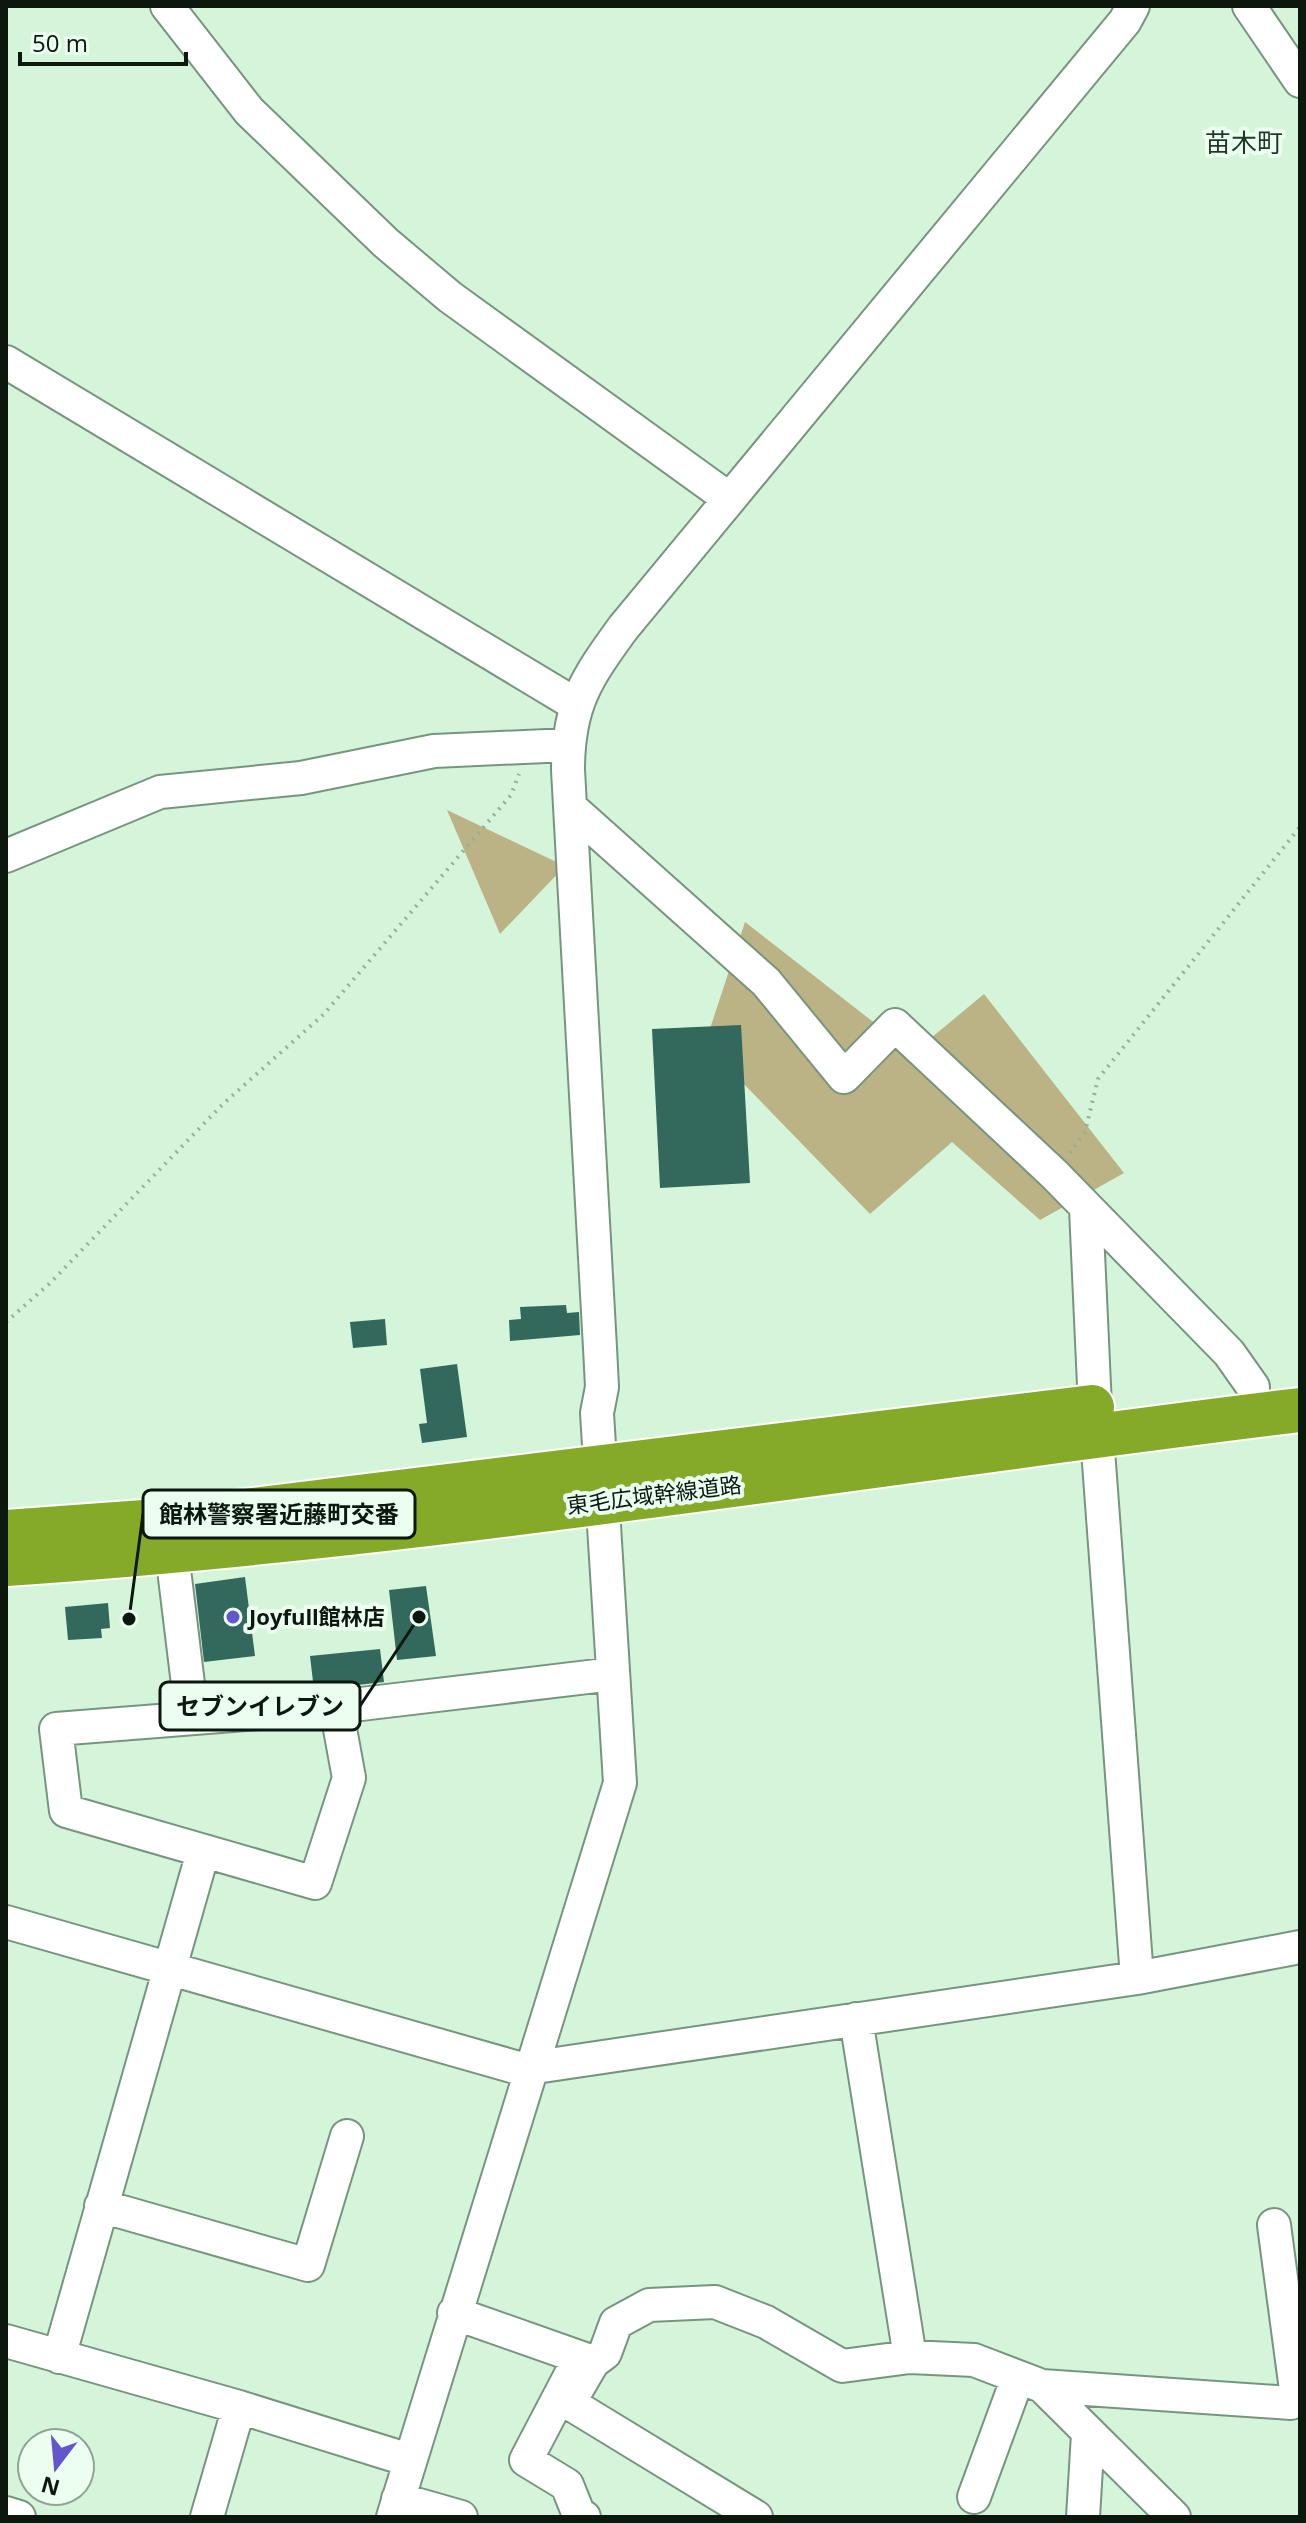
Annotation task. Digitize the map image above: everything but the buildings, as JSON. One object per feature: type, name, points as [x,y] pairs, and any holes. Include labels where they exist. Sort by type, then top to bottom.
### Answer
[{"type":"highway","name":"東毛広域幹線道路","points":[[1096,1422],[1253,1387],[1298,1405]]},
{"type":"highway","name":"東毛広域幹線道路","points":[[6,1564],[172,1553],[602,1484],[1096,1422],[1298,1405]]},
{"type":"highway","name":"東毛広域幹線道路","points":[[6,1532],[602,1484]]},
{"type":"street","points":[[167,6],[249,111],[386,243],[450,297],[728,498]]},
{"type":"street","points":[[461,2517],[396,2508],[620,1783],[597,1413],[602,1387],[570,807],[568,745],[575,704],[594,668],[623,628],[1129,14],[1144,17],[1161,6]]},
{"type":"street","points":[[1249,6],[1300,81]]},
{"type":"street","points":[[6,362],[575,704]]},
{"type":"street","points":[[6,856],[160,792],[301,778],[434,751],[568,745]]},
{"type":"street","points":[[570,807],[766,982],[844,1077],[895,1025],[1055,1175],[1229,1353],[1253,1387]]},
{"type":"street","points":[[1086,1209],[1096,1422],[1137,1978]]},
{"type":"street","points":[[172,1553],[192,1717]]},
{"type":"street","points":[[336,1707],[349,1778],[315,1883],[66,1811],[56,1729],[336,1707],[613,1674]]},
{"type":"street","points":[[59,2357],[203,1852]]},
{"type":"street","points":[[7,1927],[170,1967],[522,2069],[1137,1978],[1300,1947]]},
{"type":"street","points":[[856,2019],[910,2357]]},
{"type":"street","points":[[101,2206],[308,2265],[347,2136]]},
{"type":"street","points":[[584,2517],[579,2515],[567,2485],[526,2460],[586,2360],[605,2353],[616,2323],[649,2305],[715,2302],[766,2322],[842,2366],[910,2357],[974,2360],[1030,2381],[1291,2403],[1296,2390],[1274,2225]]},
{"type":"street","points":[[454,2313],[586,2360]]},
{"type":"street","points":[[6,2341],[239,2407],[409,2460]]},
{"type":"street","points":[[586,2360],[569,2403],[756,2517]]},
{"type":"street","points":[[1030,2381],[1174,2517]]},
{"type":"street","points":[[974,2497],[1030,2381]]},
{"type":"street","points":[[207,2517],[239,2407]]},
{"type":"street","points":[[1083,2517],[1088,2434]]},
{"type":"path","points":[[6,1322],[49,1284],[223,1104],[324,1014],[511,795],[530,746]]},
{"type":"path","points":[[1055,1175],[1085,1132],[1098,1079],[1300,827]]},
{"type":"shaded area","points":[[447,810],[565,866],[500,934]]},
{"type":"shaded area","points":[[745,922],[913,1053],[984,994],[1124,1173],[1040,1220],[952,1142],[870,1214],[705,1044]]},
{"type":"place","name":"Joyfull館林店","points":[[233,1617]]},
{"type":"place","name":"セブンイレブン","points":[[419,1617]]},
{"type":"place","name":"館林警察署近藤町交番","points":[[129,1619]]},
{"type":"district","name":"苗木町","points":[[1244,143]]}]
